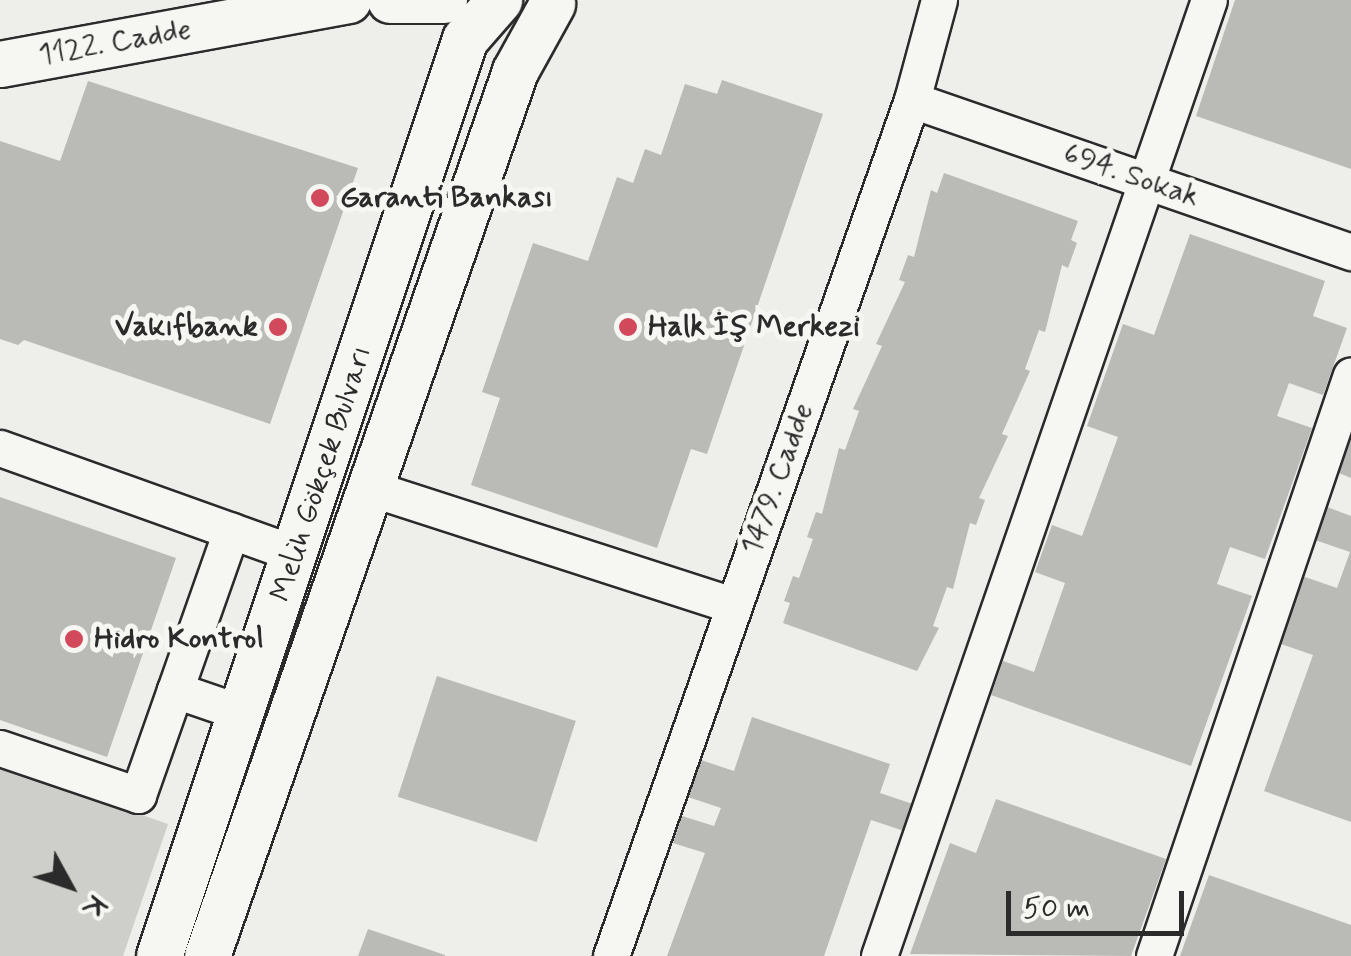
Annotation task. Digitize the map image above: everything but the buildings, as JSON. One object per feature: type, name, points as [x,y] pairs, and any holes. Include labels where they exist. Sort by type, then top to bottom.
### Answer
[{"type":"main road","name":"1122. Cadde","points":[[0,64],[348,0]]},
{"type":"main road","points":[[390,0],[444,0]]},
{"type":"main road","points":[[503,0],[538,9],[554,2]]},
{"type":"main road","name":"Melih Gökçek Bulvarı","points":[[159,956],[465,40],[503,0]]},
{"type":"main road","name":"Melih Gökçek Bulvarı","points":[[207,956],[515,71],[554,2]]},
{"type":"street","name":"1479. Cadde","points":[[611,956],[912,100],[938,0]]},
{"type":"street","points":[[880,956],[1209,0]]},
{"type":"street","name":"694. Sokak","points":[[912,100],[1351,252]]},
{"type":"street","points":[[1154,956],[1351,375]]},
{"type":"street","points":[[0,448],[296,554]]},
{"type":"street","points":[[370,488],[733,605]]},
{"type":"street","points":[[0,748],[138,795],[230,530]]},
{"type":"street","points":[[175,690],[242,713]]},
{"type":"shaded area","points":[[0,766],[168,824],[123,956],[0,956]]},
{"type":"place","name":"Garanti Bankası","points":[[320,198]]},
{"type":"place","name":"Vakıfbank","points":[[278,327]]},
{"type":"place","name":"Halk İş Merkezi","points":[[628,327]]},
{"type":"place","name":"Hidro Kontrol","points":[[74,639]]}]
